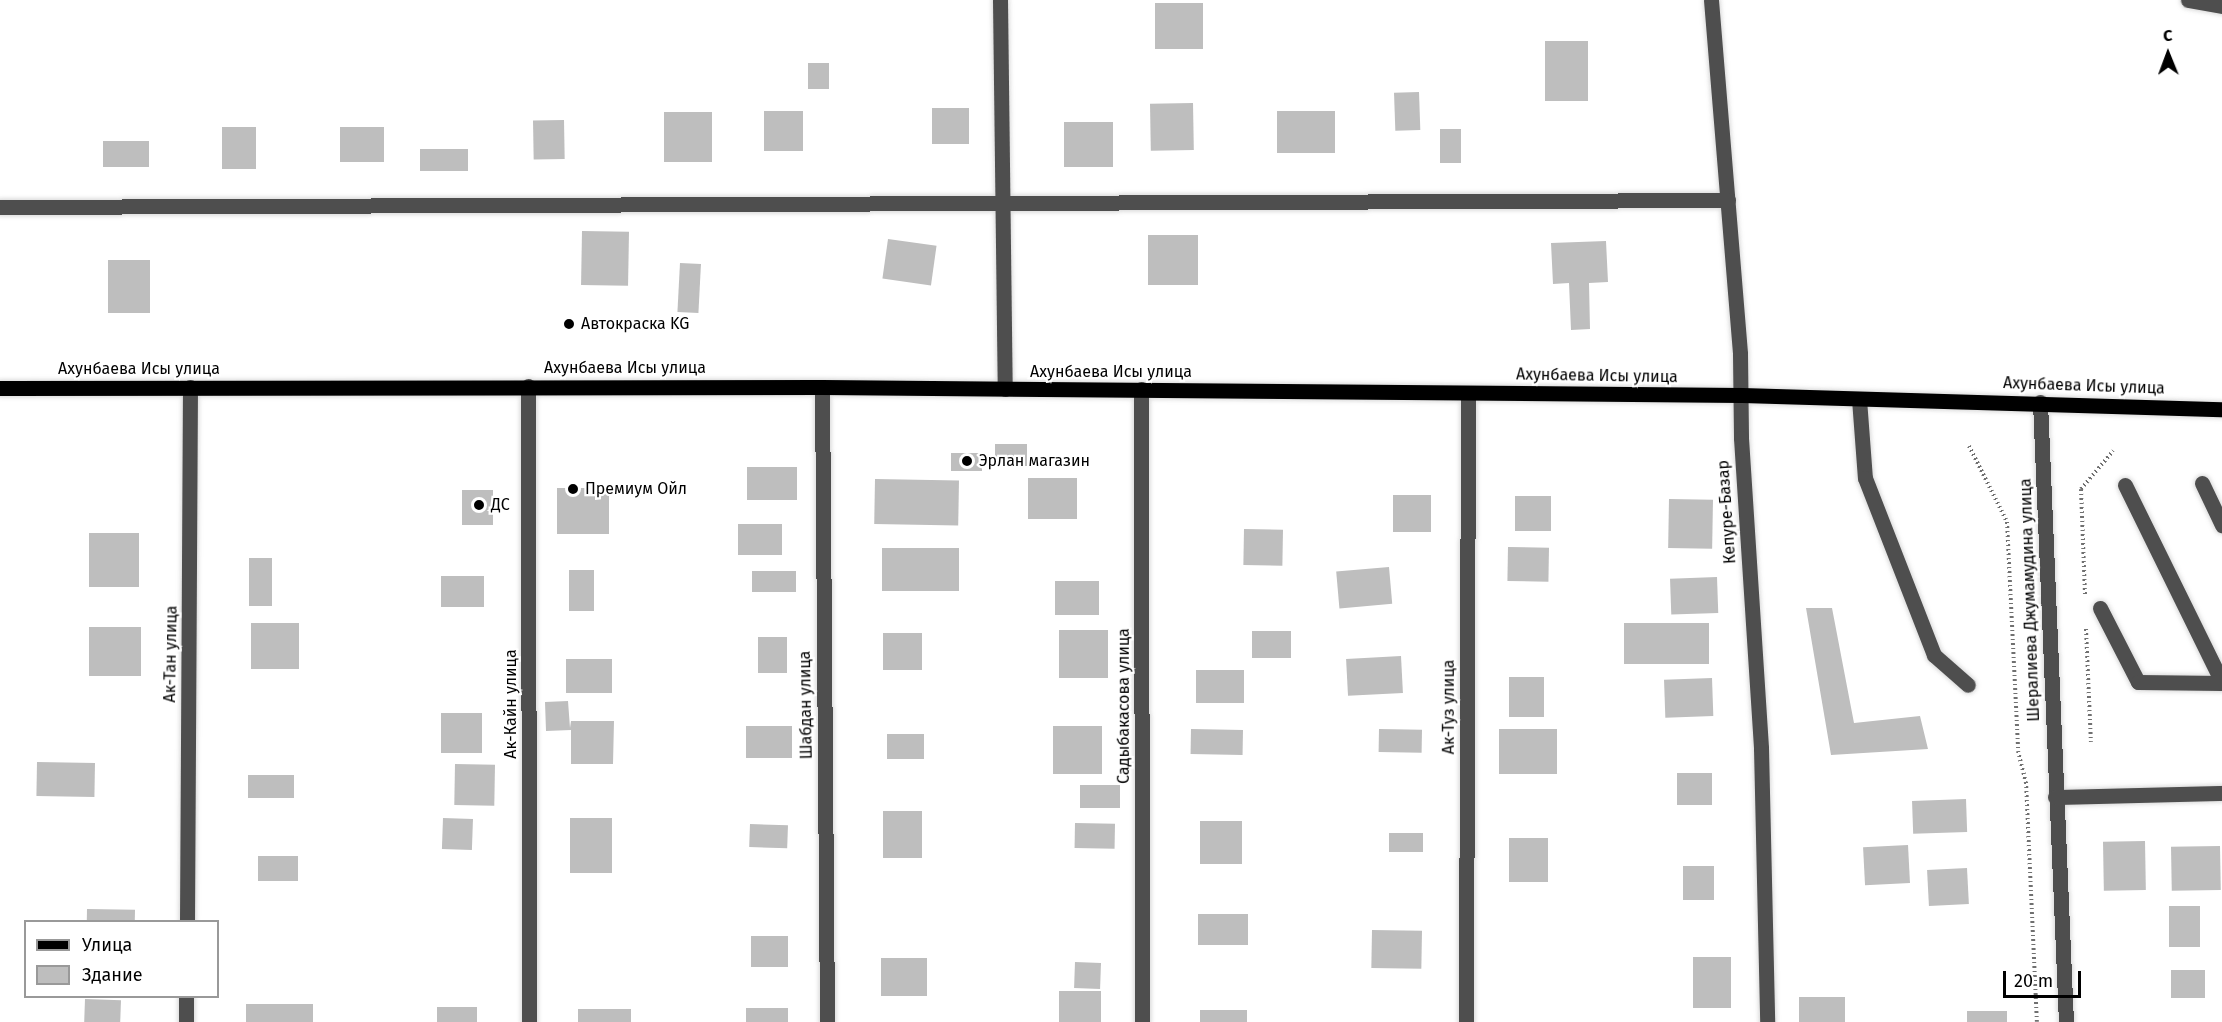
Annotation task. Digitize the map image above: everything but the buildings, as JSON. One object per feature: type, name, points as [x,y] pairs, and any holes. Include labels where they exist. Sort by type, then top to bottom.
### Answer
[{"type":"main road","name":"Ахунбаева Исы улица","points":[[0,387],[822,387],[1741,395],[2040,402],[2222,410]]},
{"type":"street","points":[[1000,0],[1005,389]]},
{"type":"street","name":"Кепуре-Базар","points":[[1711,0],[1728,200],[1761,748],[1767,1022]]},
{"type":"street","points":[[2188,0],[2222,6]]},
{"type":"street","points":[[0,207],[1728,200]]},
{"type":"street","name":"Ак-Кайн улица","points":[[528,386],[529,1022]]},
{"type":"street","name":"Ак-Тан улица","points":[[187,920],[190,387]]},
{"type":"street","name":"Шабдан улица","points":[[822,387],[827,1022]]},
{"type":"street","name":"Садыбакасова улица","points":[[1141,389],[1142,1022]]},
{"type":"street","name":"Ак-Туз улица","points":[[1466,1022],[1468,393]]},
{"type":"street","points":[[1858,399],[1865,478],[1934,655],[1968,685]]},
{"type":"street","name":"Шералиева Джумамудина улица","points":[[2040,402],[2066,1022]]},
{"type":"street","points":[[2202,483],[2222,525]]},
{"type":"street","points":[[2100,609],[2138,682],[2222,682],[2125,485]]},
{"type":"street","points":[[2055,797],[2222,793]]},
{"type":"street","points":[[186,998],[186,1022]]},
{"type":"path","points":[[1968,446],[2007,522],[2018,751],[2026,782],[2037,1022]]},
{"type":"place","name":"Автокраска KG","points":[[569,324]]},
{"type":"place","name":"Эрлан магазин","points":[[967,461]]},
{"type":"place","name":"Премиум Ойл","points":[[573,489]]},
{"type":"place","name":"ДС","points":[[479,505]]}]
